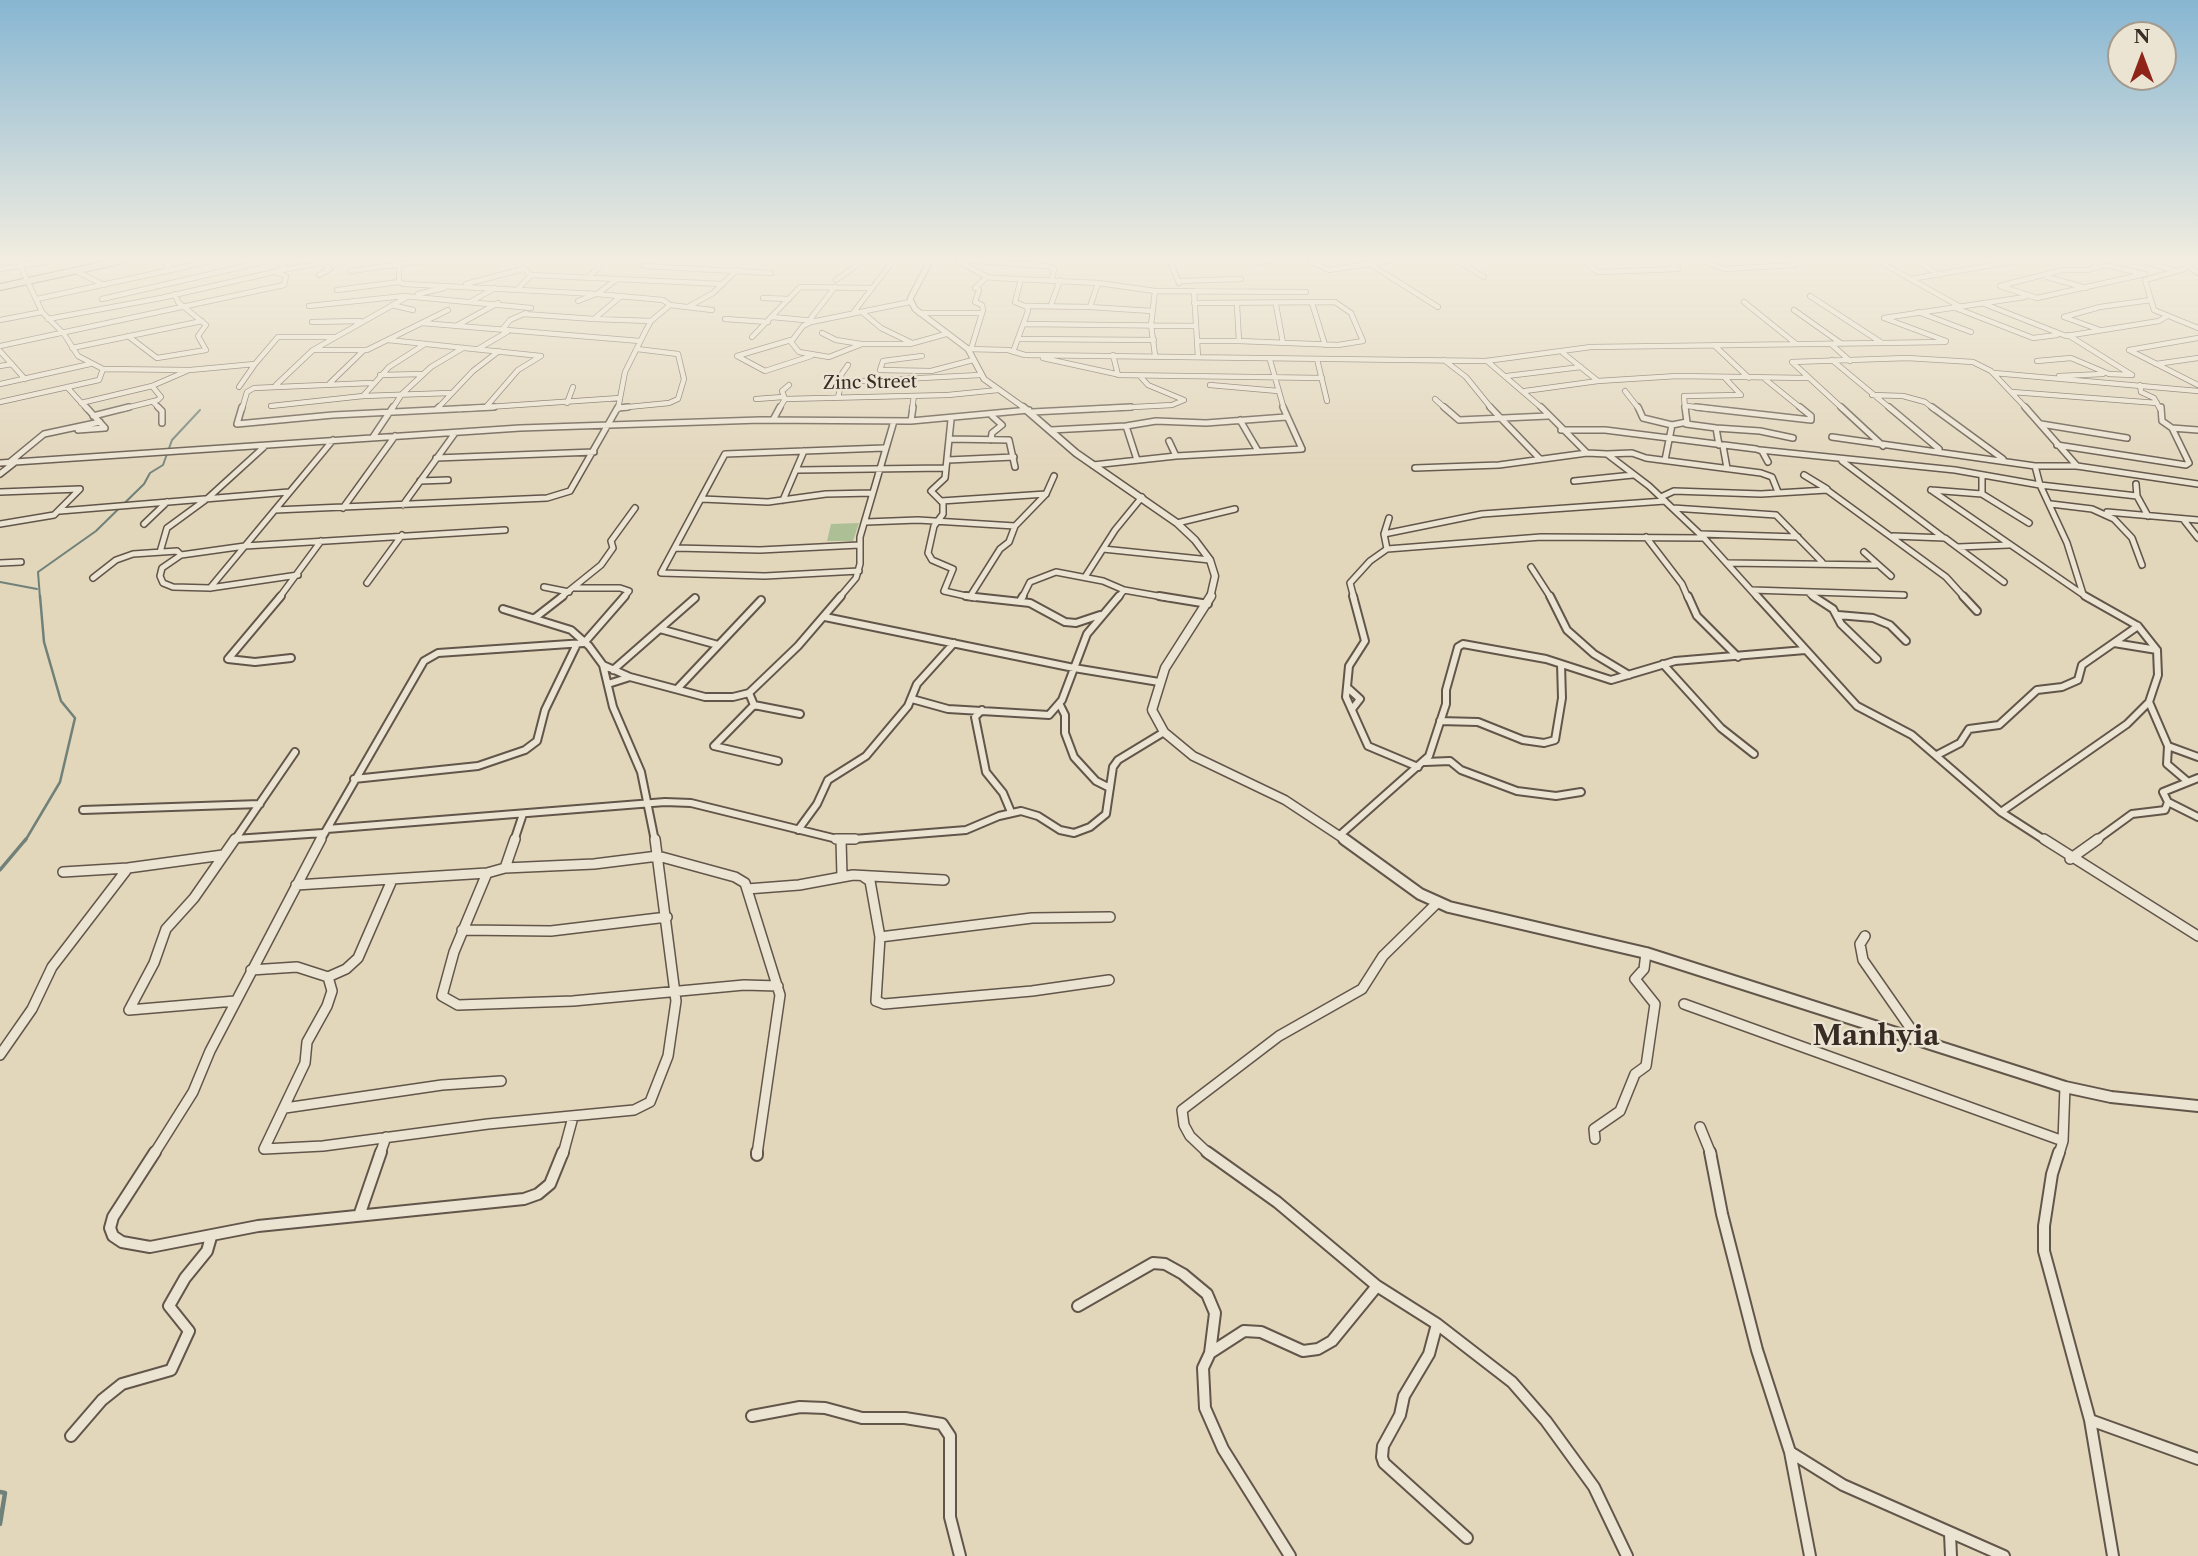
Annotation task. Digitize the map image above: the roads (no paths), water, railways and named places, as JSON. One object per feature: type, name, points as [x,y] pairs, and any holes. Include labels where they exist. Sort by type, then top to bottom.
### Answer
[{"type":"street","points":[[25,379],[0,349],[64,334],[72,348],[90,364],[103,369],[190,370],[255,364]]},
{"type":"street","points":[[72,348],[143,334]]},
{"type":"street","points":[[128,337],[157,358],[207,349],[198,337],[201,334]]},
{"type":"street","points":[[276,385],[313,350],[341,334]]},
{"type":"street","points":[[330,383],[364,351],[401,334]]},
{"type":"street","points":[[478,349],[500,334]]},
{"type":"street","points":[[540,334],[640,341]]},
{"type":"street","points":[[275,510],[547,498],[571,490],[618,408],[625,372],[644,334]]},
{"type":"street","points":[[752,337],[756,334]]},
{"type":"street","points":[[796,334],[791,340],[737,356],[765,371],[812,356],[836,356],[862,344]]},
{"type":"street","points":[[823,334],[836,340],[862,344],[913,343],[946,334],[970,349],[1032,355],[1116,374],[1276,375],[1322,378]]},
{"type":"street","points":[[893,334],[913,343]]},
{"type":"street","points":[[975,334],[970,349],[980,374],[998,390],[1030,411],[1093,465],[1177,523],[1195,540],[1210,560],[1215,576],[1209,604],[1159,682],[1152,710],[1164,732],[1203,762],[1285,800],[1437,903],[1646,953],[2065,1087],[2111,1097],[2198,1106]]},
{"type":"street","points":[[1013,352],[1021,334]]},
{"type":"street","points":[[1153,334],[1155,355]]},
{"type":"street","points":[[1196,334],[1198,357]]},
{"type":"street","points":[[1239,334],[1239,341]]},
{"type":"street","points":[[1281,334],[1283,343]]},
{"type":"street","points":[[1321,334],[1325,345]]},
{"type":"street","points":[[1197,341],[1338,345],[1359,344],[1363,341],[1360,334]]},
{"type":"street","points":[[1783,334],[1795,343]]},
{"type":"street","points":[[1828,334],[1843,344]]},
{"type":"street","points":[[1869,334],[1882,342]]},
{"type":"street","points":[[1032,355],[1486,361],[1563,354],[1591,347],[1946,341],[1926,334]]},
{"type":"street","points":[[2022,334],[2042,340],[2057,334],[2079,334]]},
{"type":"street","points":[[2045,378],[2132,375],[2068,335]]},
{"type":"street","points":[[239,387],[267,346],[278,337],[334,337]]},
{"type":"street","points":[[2198,338],[2129,349],[2198,385]]},
{"type":"street","points":[[1020,339],[1154,340]]},
{"type":"street","points":[[388,340],[541,356],[518,370],[486,407]]},
{"type":"street","points":[[791,340],[796,350],[812,356]]},
{"type":"street","points":[[363,396],[380,375],[425,344]]},
{"type":"street","points":[[1830,344],[1850,360]]},
{"type":"street","points":[[1338,345],[1349,360]]},
{"type":"street","points":[[1714,345],[1749,378]]},
{"type":"street","points":[[373,437],[402,394],[423,374],[463,348]]},
{"type":"street","points":[[618,408],[669,403],[678,398],[684,379],[678,354],[637,349]]},
{"type":"street","points":[[313,350],[364,351]]},
{"type":"street","points":[[437,409],[450,393],[499,351]]},
{"type":"street","points":[[1563,354],[1598,381]]},
{"type":"street","points":[[1113,355],[1116,374]]},
{"type":"street","points":[[922,356],[883,361],[880,370],[931,371],[973,360]]},
{"type":"street","points":[[1883,446],[1792,362],[1907,358],[1968,361],[1993,373],[2077,466]]},
{"type":"street","points":[[2155,364],[2198,358]]},
{"type":"street","points":[[1317,359],[1327,401]]},
{"type":"street","points":[[2038,360],[2074,359],[2109,374],[2119,383]]},
{"type":"street","points":[[1093,465],[1176,456],[1302,449],[1286,417],[1270,360]]},
{"type":"street","points":[[1444,360],[1466,377],[1482,400],[1540,459]]},
{"type":"street","points":[[1832,360],[1940,450]]},
{"type":"street","points":[[1486,361],[1525,391],[1561,430],[1587,453]]},
{"type":"street","points":[[0,366],[12,364]]},
{"type":"street","points":[[0,384],[90,364]]},
{"type":"street","points":[[838,397],[841,375],[848,365]]},
{"type":"street","points":[[1507,376],[1580,367]]},
{"type":"street","points":[[0,402],[99,380],[99,373],[103,369]]},
{"type":"street","points":[[81,403],[152,386],[190,370]]},
{"type":"street","points":[[1993,373],[2198,391]]},
{"type":"street","points":[[380,375],[423,374]]},
{"type":"street","points":[[842,382],[980,374]]},
{"type":"street","points":[[0,463],[159,455],[373,437],[610,425],[773,420],[951,420],[1030,411],[1172,405],[1184,400],[1178,395],[1148,385],[1139,376]]},
{"type":"street","points":[[1525,391],[1598,381],[1677,376],[1808,378]]},
{"type":"street","points":[[1686,424],[1687,407],[1684,396],[1741,394],[1725,378]]},
{"type":"street","points":[[1687,407],[1811,420],[1811,416],[1764,378]]},
{"type":"street","points":[[2186,378],[2198,378]]},
{"type":"street","points":[[371,383],[276,385],[247,392],[237,424],[620,398]]},
{"type":"street","points":[[773,420],[784,398],[782,391],[789,385]]},
{"type":"street","points":[[1210,385],[1278,391]]},
{"type":"street","points":[[2140,385],[2141,392],[2157,402],[2162,410],[2159,413],[2162,421],[2172,428],[2198,430]]},
{"type":"street","points":[[93,416],[153,402],[161,397],[152,386]]},
{"type":"street","points":[[0,474],[44,434],[100,422],[67,387]]},
{"type":"street","points":[[567,403],[573,387]]},
{"type":"street","name":"Zinc Street","points":[[757,399],[914,396],[998,390]]},
{"type":"street","points":[[1625,391],[1636,402],[1643,418],[1672,425],[1760,431],[1793,438]]},
{"type":"street","points":[[2012,392],[2157,402]]},
{"type":"street","points":[[271,405],[363,396],[450,393]]},
{"type":"street","points":[[1872,395],[1898,395],[1925,402],[2005,461]]},
{"type":"street","points":[[911,421],[914,396]]},
{"type":"street","points":[[1435,399],[1456,419],[1548,416]]},
{"type":"street","points":[[153,402],[162,411],[163,423]]},
{"type":"street","points":[[991,440],[992,433],[1002,425],[992,416]]},
{"type":"street","points":[[1051,430],[1126,426],[1163,420],[1286,417]]},
{"type":"street","points":[[951,420],[945,478],[931,491],[941,501],[943,514],[936,523],[929,556],[953,569],[944,591],[991,601],[1020,601],[1065,622],[1076,622],[1100,615]]},
{"type":"street","points":[[1240,420],[1258,451]]},
{"type":"street","points":[[503,609],[571,630],[603,665],[630,677],[718,698],[749,693],[825,617],[852,584],[859,570],[859,545],[878,467],[894,421]]},
{"type":"street","points":[[2040,424],[2127,438]]},
{"type":"street","points":[[1665,460],[1672,425]]},
{"type":"street","points":[[1126,426],[1137,460]]},
{"type":"street","points":[[2055,444],[2188,464],[2172,428]]},
{"type":"street","points":[[1716,429],[1727,468]]},
{"type":"street","points":[[1561,430],[1669,437],[2137,496]]},
{"type":"street","points":[[403,505],[455,433]]},
{"type":"street","points":[[343,508],[395,436]]},
{"type":"street","points":[[1832,437],[1883,446],[1940,450],[2035,466],[2077,466],[2198,484]]},
{"type":"street","points":[[949,439],[1012,441],[1015,467]]},
{"type":"street","points":[[210,588],[333,440]]},
{"type":"street","points":[[1169,441],[1176,456]]},
{"type":"street","points":[[160,552],[167,528],[208,498],[264,447]]},
{"type":"street","points":[[859,570],[765,576],[663,575],[725,454],[884,448]]},
{"type":"street","points":[[1760,450],[1768,462]]},
{"type":"street","points":[[783,500],[804,451]]},
{"type":"street","points":[[436,458],[594,452]]},
{"type":"street","points":[[1415,468],[1499,465],[1587,453],[1632,453],[1767,475],[1772,477],[1778,492]]},
{"type":"street","points":[[1608,454],[1663,499],[1702,536],[1857,706],[1903,729],[1937,755],[2001,812],[2070,859],[2198,936]]},
{"type":"street","points":[[948,460],[1014,457]]},
{"type":"street","points":[[1841,460],[2004,582]]},
{"type":"street","points":[[2035,466],[2040,485],[2051,504],[2076,566],[2083,594]]},
{"type":"street","points":[[797,470],[945,468]]},
{"type":"street","points":[[1574,481],[1633,475]]},
{"type":"street","points":[[1804,475],[1946,577],[1977,611]]},
{"type":"street","points":[[1982,475],[1982,494]]},
{"type":"street","points":[[971,595],[1000,549],[1009,542],[1015,526],[1046,494],[1054,476]]},
{"type":"street","points":[[420,481],[448,480]]},
{"type":"street","points":[[2136,484],[2137,496],[2148,516]]},
{"type":"street","points":[[0,492],[80,489],[60,511]]},
{"type":"street","points":[[1384,534],[1423,523],[1482,514],[1663,499],[1674,491],[1761,494],[1827,490]]},
{"type":"street","points":[[2001,812],[2127,724],[2149,702],[2158,675],[2157,650],[2138,626],[2083,594],[1931,490],[1982,494],[2029,523]]},
{"type":"street","points":[[0,524],[42,519],[60,511],[289,492]]},
{"type":"street","points":[[702,499],[744,503],[826,494],[872,494]]},
{"type":"street","points":[[941,501],[1046,494]]},
{"type":"street","points":[[1085,577],[1142,497]]},
{"type":"street","points":[[144,524],[168,502]]},
{"type":"street","points":[[2051,504],[2198,520]]},
{"type":"street","points":[[536,617],[601,565],[613,548],[611,541],[635,508]]},
{"type":"street","points":[[1672,508],[1776,515],[1822,562]]},
{"type":"street","points":[[1177,523],[1235,509]]},
{"type":"street","points":[[2099,511],[2122,525],[2132,538],[2143,565]]},
{"type":"street","points":[[1387,549],[1384,534],[1389,518]]},
{"type":"street","points":[[2182,519],[2198,538]]},
{"type":"street","points":[[866,522],[1015,526]]},
{"type":"street","points":[[93,579],[122,557],[160,552],[179,553],[245,546],[505,530]]},
{"type":"street","points":[[1886,533],[1904,538],[1945,538]]},
{"type":"street","points":[[367,583],[402,535]]},
{"type":"street","points":[[1581,792],[1556,796],[1517,791],[1482,779],[1450,761],[1422,764],[1368,746],[1346,697],[1349,689],[1349,666],[1365,641],[1350,583],[1363,572],[1370,561],[1387,549],[1541,537],[1798,537]]},
{"type":"street","points":[[1646,537],[1682,584],[1697,616],[1738,657]]},
{"type":"street","points":[[291,658],[255,662],[228,659],[298,575],[321,541]]},
{"type":"street","points":[[163,544],[179,553]]},
{"type":"street","points":[[675,548],[760,550],[859,545]]},
{"type":"street","points":[[1958,547],[2012,546]]},
{"type":"street","points":[[1103,549],[1210,560]]},
{"type":"street","points":[[1864,552],[1891,576]]},
{"type":"street","points":[[179,553],[162,568],[160,576],[163,583],[184,589],[210,588],[298,575]]},
{"type":"street","points":[[0,563],[21,562]]},
{"type":"street","points":[[1728,563],[1822,562],[1876,565]]},
{"type":"street","points":[[1531,567],[1542,580],[1567,630],[1594,654],[1629,675]]},
{"type":"street","points":[[1020,601],[1030,582],[1060,572],[1124,590],[1209,604]]},
{"type":"street","points":[[544,587],[629,591],[584,643],[576,646],[430,656],[424,660],[296,885],[251,970],[193,1092],[113,1217],[110,1228],[113,1236],[122,1242],[150,1247],[258,1226],[298,1224],[360,1213],[484,1205],[538,1194],[550,1184],[558,1170],[573,1117]]},
{"type":"street","points":[[912,699],[939,707],[1044,716],[1055,712],[1087,634],[1100,615],[1124,590]]},
{"type":"street","points":[[1752,590],[1811,594],[1904,594]]},
{"type":"street","points":[[1811,594],[1838,614],[1873,618],[1890,625],[1906,640]]},
{"type":"street","points":[[613,670],[695,598]]},
{"type":"street","points":[[677,689],[761,600]]},
{"type":"street","points":[[834,604],[839,619]]},
{"type":"street","points":[[1838,614],[1841,624],[1877,659]]},
{"type":"street","points":[[825,617],[1074,668],[1159,682]]},
{"type":"street","points":[[1937,755],[1960,743],[1969,729],[1998,725],[2037,690],[2062,687],[2078,680],[2082,665],[2138,626]]},
{"type":"street","points":[[660,629],[718,645]]},
{"type":"street","points":[[798,830],[817,804],[828,780],[866,756],[912,699],[916,684],[954,643]]},
{"type":"street","points":[[2114,643],[2157,650]]},
{"type":"street","points":[[1340,835],[1422,764],[1434,745],[1460,645],[1492,647],[1561,664],[1602,679],[1629,675],[1688,659],[1805,650]]},
{"type":"street","points":[[354,779],[478,766],[525,750],[537,741],[545,710],[576,646]]},
{"type":"street","points":[[1440,721],[1478,722],[1522,740],[1544,743],[1555,740],[1562,698],[1561,664]]},
{"type":"street","points":[[1663,664],[1721,728],[1754,754]]},
{"type":"street","points":[[328,977],[332,991],[327,1006],[307,1042],[305,1063],[285,1108],[264,1143],[264,1149],[323,1146],[488,1124],[635,1110],[650,1102],[668,1056],[673,1027],[674,993],[667,917],[649,803],[603,665]]},
{"type":"street","points":[[608,684],[630,677]]},
{"type":"street","points":[[1349,689],[1360,699],[1353,708]]},
{"type":"street","points":[[749,693],[754,705]]},
{"type":"street","points":[[2149,702],[2168,746],[2168,764],[2187,780]]},
{"type":"street","points":[[754,705],[800,714]]},
{"type":"street","points":[[754,705],[714,746],[778,761]]},
{"type":"street","points":[[1060,705],[1065,715],[1065,733],[1074,757],[1096,781],[1110,788]]},
{"type":"street","points":[[982,710],[975,717],[986,772],[1003,793],[1011,812]]},
{"type":"street","points":[[235,839],[649,803],[691,803],[841,840],[966,830],[1011,812],[1028,811],[1066,832],[1082,831],[1106,814],[1113,767],[1118,760],[1164,732]]},
{"type":"street","points":[[2168,746],[2198,757]]},
{"type":"street","points":[[236,1001],[129,1010],[154,963],[166,929],[194,898],[295,751]]},
{"type":"street","points":[[2198,778],[2187,780],[2163,792],[2168,802],[2198,817]]},
{"type":"street","points":[[2070,859],[2132,814],[2165,810],[2168,802]]},
{"type":"street","points":[[83,810],[260,804]]},
{"type":"street","points":[[505,869],[523,814]]},
{"type":"street","points":[[841,840],[842,876]]},
{"type":"street","points":[[63,872],[128,868],[223,855]]},
{"type":"street","points":[[296,885],[486,873],[546,864],[594,864],[658,856],[735,877],[747,889],[778,986],[778,1021],[757,1155]]},
{"type":"street","points":[[0,1055],[32,1009],[52,967],[128,868]]},
{"type":"street","points":[[486,873],[462,930],[442,996],[458,1005],[573,1001],[744,985],[778,986]]},
{"type":"street","points":[[747,889],[799,885],[842,876],[944,880]]},
{"type":"street","points":[[864,877],[870,881],[880,937],[874,997],[876,1001],[884,1004],[1032,991],[1109,980]]},
{"type":"street","points":[[251,970],[297,967],[328,977],[346,969],[358,958],[392,880]]},
{"type":"street","points":[[1437,903],[1383,956],[1355,994],[1279,1036],[1182,1110],[1184,1125],[1190,1136],[1219,1163],[1277,1202],[1377,1286],[1437,1324],[1512,1382],[1546,1421],[1594,1487],[1627,1556]]},
{"type":"street","points":[[462,930],[551,931],[667,917]]},
{"type":"street","points":[[880,937],[1032,918],[1110,917]]},
{"type":"street","points":[[1865,936],[1860,944],[1863,960],[1918,1040]]},
{"type":"street","points":[[1595,1139],[1594,1129],[1620,1111],[1635,1074],[1646,1066],[1655,1004],[1635,979],[1644,969],[1646,953]]},
{"type":"street","points":[[1684,1004],[2063,1141]]},
{"type":"street","points":[[285,1108],[442,1085],[501,1081]]},
{"type":"street","points":[[2065,1087],[2063,1141],[2052,1174],[2044,1226],[2044,1251],[2090,1420],[2113,1556]]},
{"type":"street","points":[[1700,1128],[1711,1154],[1722,1214],[1757,1350],[1790,1452],[1810,1556]]},
{"type":"street","points":[[360,1213],[386,1137]]},
{"type":"street","points":[[71,1436],[102,1400],[122,1384],[171,1370],[189,1331],[169,1306],[179,1286],[207,1251],[211,1237]]},
{"type":"street","points":[[1078,1306],[1153,1263],[1165,1264],[1183,1274],[1207,1294],[1215,1313],[1210,1353],[1203,1368],[1205,1408],[1223,1449],[1290,1556]]},
{"type":"street","points":[[1210,1353],[1244,1331],[1261,1332],[1303,1351],[1318,1349],[1332,1341],[1377,1286]]},
{"type":"street","points":[[1437,1324],[1429,1353],[1404,1396],[1400,1415],[1383,1446],[1382,1457],[1384,1463],[1467,1538]]},
{"type":"street","points":[[752,1416],[800,1407],[843,1411],[862,1418],[905,1418],[942,1424],[950,1436],[950,1517],[960,1556]]},
{"type":"street","points":[[2090,1420],[2198,1459]]},
{"type":"street","points":[[1790,1452],[1843,1485],[2004,1556]]},
{"type":"street","points":[[1950,1534],[1951,1556]]},
{"type":"waterway","points":[[40,598],[38,572],[96,531],[144,484],[150,473],[163,465],[172,440],[200,410]]},
{"type":"waterway","points":[[0,582],[37,589]]},
{"type":"waterway","points":[[25,841],[60,782],[75,718],[61,701],[44,642],[40,596]]},
{"type":"waterway","points":[[0,870],[26,839]]},
{"type":"waterway","points":[[0,1492],[5,1493],[0,1524]]},
{"type":"district","name":"Manhyia","points":[[1876,1037]]}]
